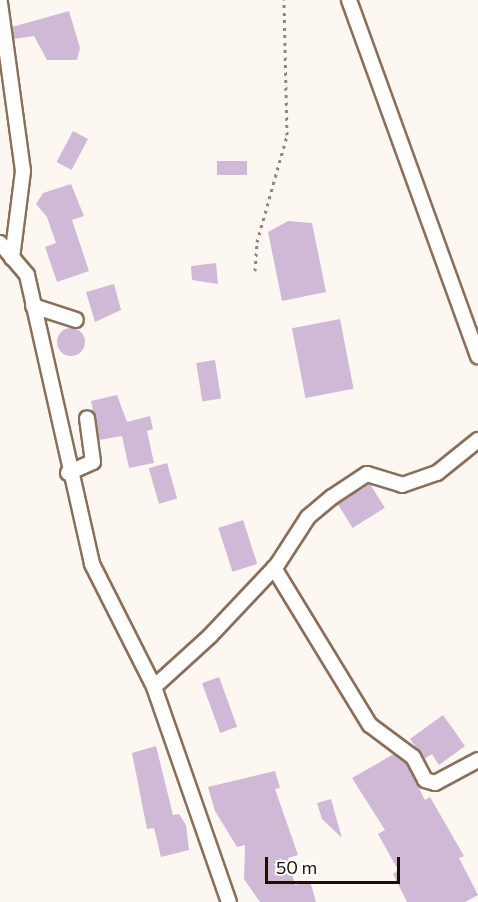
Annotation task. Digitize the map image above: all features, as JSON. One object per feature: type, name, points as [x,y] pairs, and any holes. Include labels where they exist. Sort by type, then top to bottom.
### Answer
[{"type":"street","points":[[349,0],[478,356]]},
{"type":"street","points":[[0,3],[23,171],[12,258]]},
{"type":"street","points":[[0,243],[27,275],[68,473],[92,564],[154,687],[229,902]]},
{"type":"street","points":[[33,306],[76,320]]},
{"type":"street","points":[[68,473],[93,462],[87,418]]},
{"type":"street","points":[[154,687],[180,668],[274,568],[308,517],[367,474],[402,485],[437,473],[478,440]]},
{"type":"street","points":[[274,568],[370,725],[413,757],[425,780],[435,783],[478,760]]},
{"type":"path","points":[[255,271],[257,242],[287,135],[284,0]]},
{"type":"building","points":[[69,11],[80,48],[77,60],[47,60],[34,36],[14,39],[12,27]]},
{"type":"building","points":[[73,131],[88,139],[72,170],[57,162]]},
{"type":"building","points":[[217,161],[247,161],[247,175],[217,175]]},
{"type":"building","points":[[71,184],[84,216],[72,220],[89,271],[57,282],[45,247],[56,243],[47,217],[36,204],[43,193]]},
{"type":"building","points":[[288,221],[312,223],[326,292],[282,301],[268,232]]},
{"type":"building","points":[[216,263],[218,284],[192,280],[191,266]]},
{"type":"building","points":[[114,284],[121,310],[95,322],[86,292]]},
{"type":"building","points":[[340,319],[354,389],[305,398],[292,328]]},
{"type":"building","points":[[71,328],[81,332],[85,342],[81,352],[71,356],[61,352],[57,342],[61,332]]},
{"type":"building","points":[[215,360],[221,399],[202,401],[196,363]]},
{"type":"building","points":[[117,395],[127,422],[150,416],[153,429],[147,431],[154,463],[129,468],[122,436],[99,440],[91,401]]},
{"type":"building","points":[[167,463],[177,499],[159,504],[149,468]]},
{"type":"building","points":[[370,484],[385,508],[353,528],[338,504]]},
{"type":"building","points":[[243,520],[257,564],[232,572],[218,528]]},
{"type":"building","points":[[219,677],[237,727],[220,733],[202,683]]},
{"type":"building","points":[[443,715],[465,746],[439,765],[432,754],[424,759],[410,739]]},
{"type":"building","points":[[156,746],[173,815],[179,814],[186,825],[189,850],[161,857],[154,828],[147,829],[132,753]]},
{"type":"building","points":[[394,754],[406,763],[425,800],[430,797],[464,856],[459,858],[478,895],[465,902],[407,902],[393,874],[398,870],[378,834],[385,830],[352,778]]},
{"type":"building","points":[[275,771],[280,788],[275,789],[298,855],[288,858],[295,885],[310,881],[316,902],[260,902],[244,879],[245,845],[237,847],[215,811],[208,787]]},
{"type":"building","points":[[331,799],[342,838],[322,819],[317,803]]}]
